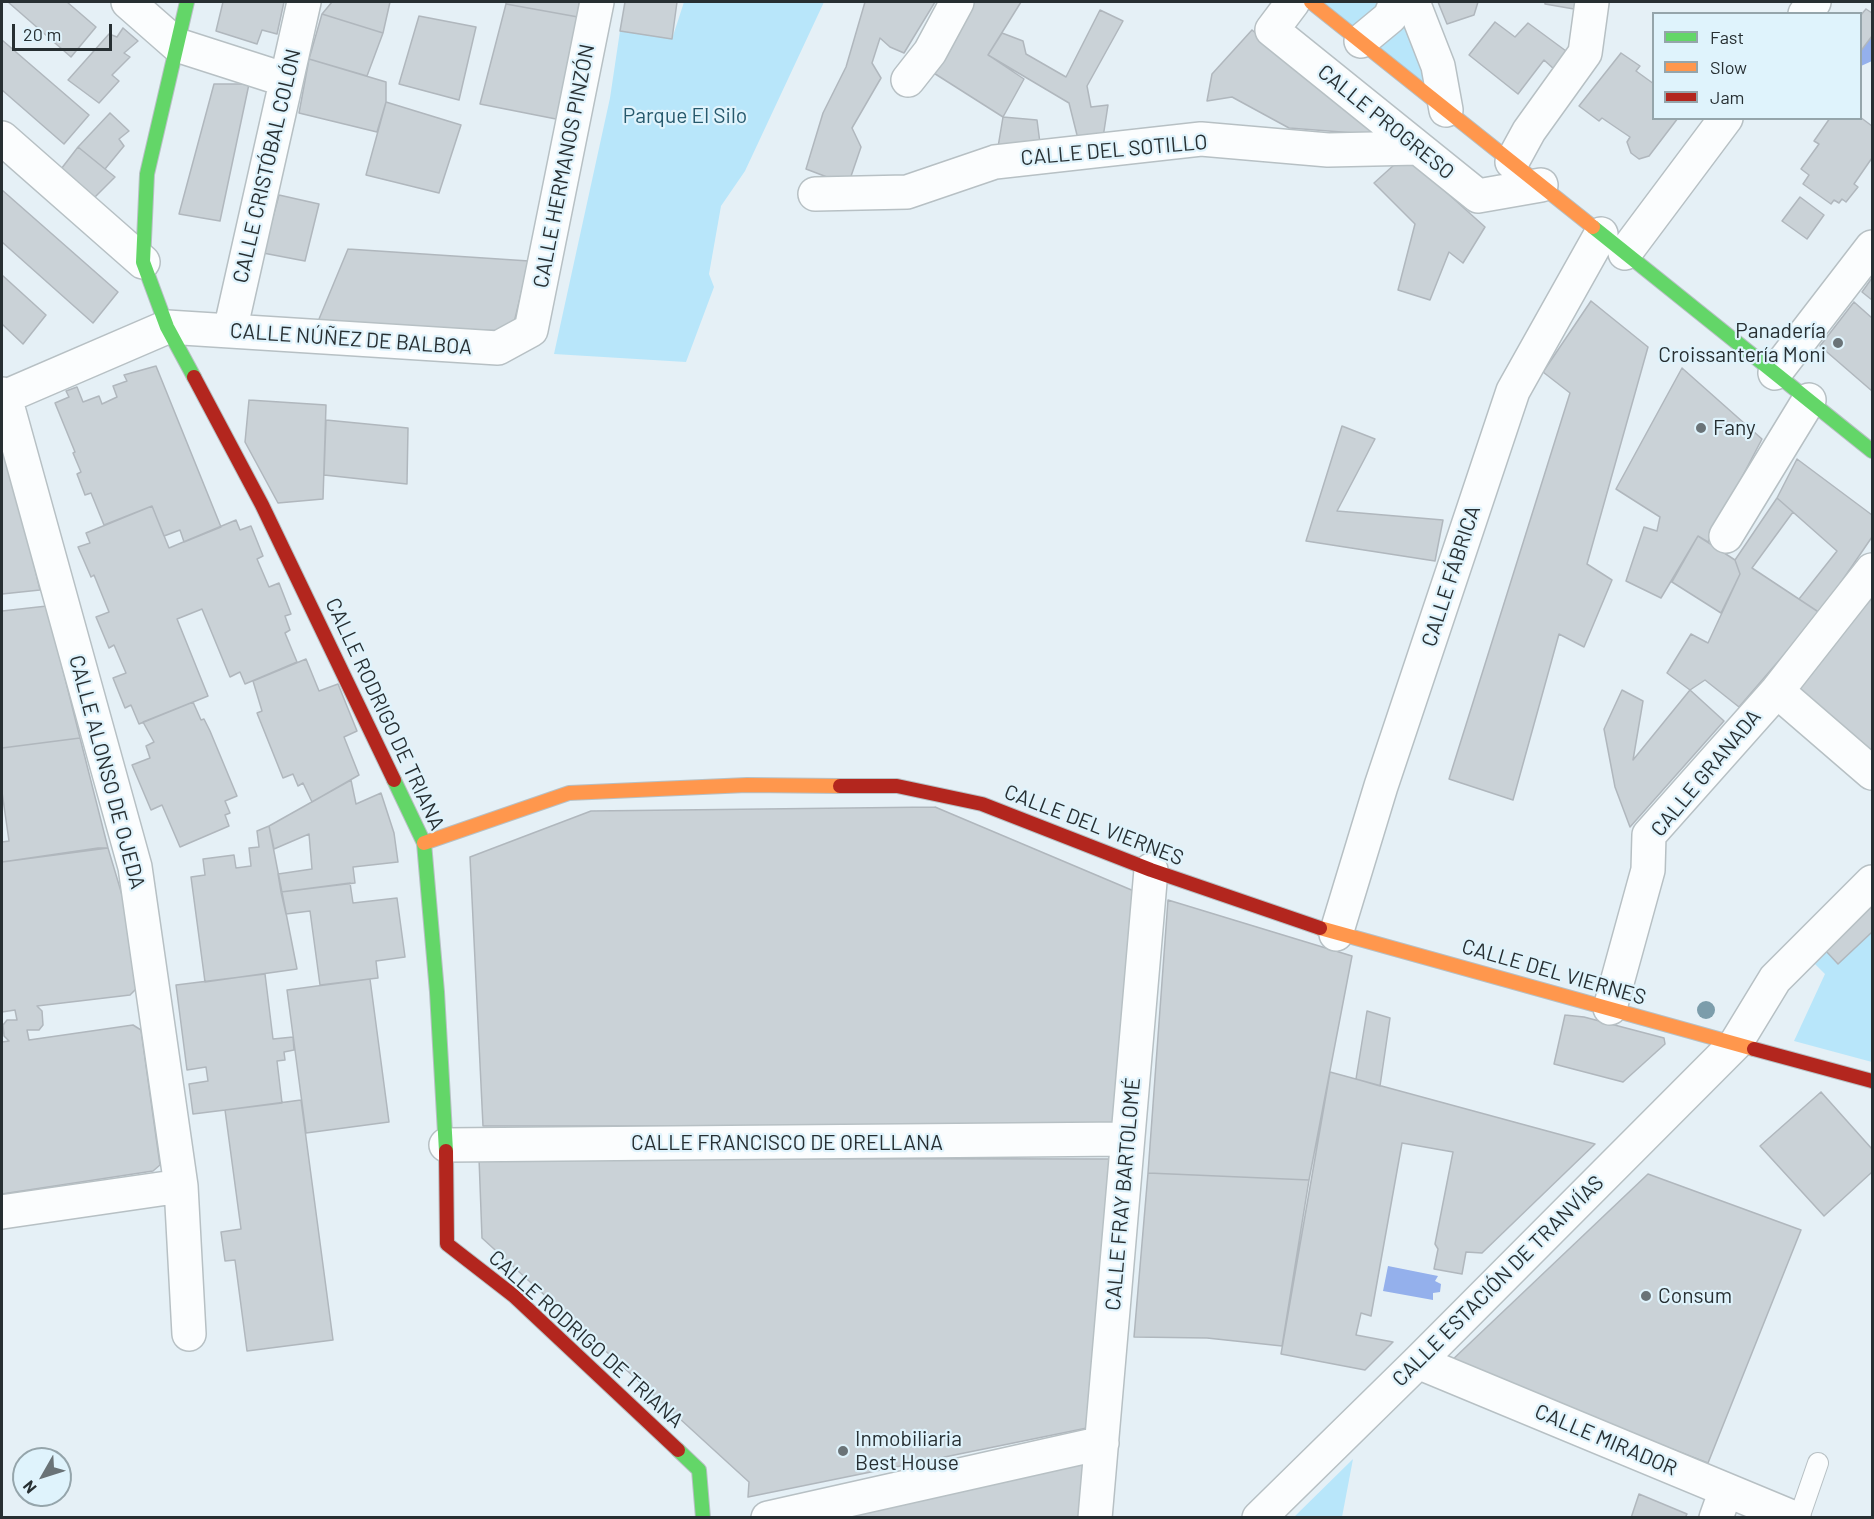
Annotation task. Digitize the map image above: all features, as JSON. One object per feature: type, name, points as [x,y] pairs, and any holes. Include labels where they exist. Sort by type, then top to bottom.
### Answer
[{"type":"street","points":[[128,2],[177,45],[286,80]]},
{"type":"street","name":"CALLE RODRIGO DE TRIANA","points":[[187,2],[147,174],[143,262],[167,327],[262,505],[424,843],[437,992],[446,1145],[447,1244],[514,1296],[699,1470],[703,1518]]},
{"type":"street","name":"CALLE CRISTÓBAL COLÓN","points":[[230,331],[304,2]]},
{"type":"street","name":"CALLE HERMANOS PINZÓN","points":[[531,330],[597,2]]},
{"type":"street","points":[[909,80],[930,52],[957,2]]},
{"type":"street","name":"CALLE PROGRESO","points":[[1293,2],[1272,30],[1478,196],[1540,185]]},
{"type":"street","points":[[1311,2],[1872,451]]},
{"type":"street","points":[[1361,41],[1390,17],[1396,2]]},
{"type":"street","points":[[1413,2],[1438,66],[1446,110]]},
{"type":"street","points":[[1512,162],[1529,131],[1585,53],[1592,2]]},
{"type":"street","name":"CALLE FÁBRICA","points":[[1336,934],[1381,786],[1513,392],[1613,243],[1724,120]]},
{"type":"street","points":[[2,138],[143,262]]},
{"type":"street","name":"CALLE DEL SOTILLO","points":[[815,194],[907,192],[995,162],[1201,139],[1328,150],[1418,148]]},
{"type":"street","points":[[1775,373],[1872,247]]},
{"type":"street","points":[[3,396],[167,327]]},
{"type":"street","name":"CALLE NÚÑEZ DE BALBOA","points":[[167,327],[498,348],[531,330]]},
{"type":"street","name":"CALLE ALONSO DE OJEDA","points":[[3,396],[135,867],[181,1186],[189,1334]]},
{"type":"street","points":[[1726,536],[1809,400]]},
{"type":"street","name":"CALLE GRANADA","points":[[1610,1008],[1648,870],[1649,834],[1776,691],[1872,570]]},
{"type":"street","points":[[1776,691],[1872,773]]},
{"type":"street","name":"CALLE DEL VIERNES","points":[[424,843],[569,793],[747,785],[897,786],[982,804],[1151,870],[1336,934],[1736,1043]]},
{"type":"street","name":"CALLE FRAY BARTOLOMÉ","points":[[1095,1518],[1151,870]]},
{"type":"street","name":"CALLE ESTACIÓN DE TRANVÍAS","points":[[1258,1518],[1418,1362],[1736,1043],[1775,979],[1872,882]]},
{"type":"street","points":[[1736,1043],[1872,1081]]},
{"type":"street","name":"CALLE FRANCISCO DE ORELLANA","points":[[446,1145],[1127,1139]]},
{"type":"street","points":[[2,1212],[181,1186]]},
{"type":"street","name":"CALLE MIRADOR","points":[[1418,1362],[1721,1504],[1794,1518]]},
{"type":"street","points":[[768,1518],[1102,1443]]},
{"type":"lane","points":[[1799,1518],[1818,1463]]},
{"type":"green space","name":"Parque El Silo","points":[[684,2],[824,2],[745,171],[721,206],[709,274],[714,287],[686,362],[554,354],[610,98],[620,31],[672,39]]},
{"type":"green space","points":[[1311,2],[1413,2],[1446,110]]},
{"type":"green space","points":[[1872,901],[1872,1062],[1794,1041],[1825,974],[1810,959]]},
{"type":"green space","points":[[1353,1459],[1342,1517],[1294,1517]]},
{"type":"water","points":[[1872,34],[1872,61],[1862,66],[1862,46]]},
{"type":"water","points":[[1388,1266],[1438,1276],[1435,1281],[1441,1284],[1440,1292],[1433,1293],[1433,1300],[1383,1291]]},
{"type":"building","points":[[8,2],[67,2],[96,27],[71,57]]},
{"type":"building","points":[[223,2],[284,2],[277,34],[262,30],[257,44],[216,31]]},
{"type":"building","points":[[332,2],[390,2],[383,33],[322,14]]},
{"type":"building","points":[[506,2],[579,2],[578,17],[506,4]]},
{"type":"building","points":[[625,2],[677,2],[672,39],[620,31]]},
{"type":"building","points":[[865,2],[935,2],[904,53],[890,47],[880,38],[872,63],[881,78],[852,128],[861,147],[848,185],[806,169],[823,113],[846,67]]},
{"type":"building","points":[[969,2],[1021,2],[988,55],[1024,79],[1003,117],[929,70]]},
{"type":"building","points":[[1438,2],[1478,2],[1474,15],[1447,24]]},
{"type":"building","points":[[1545,2],[1575,2],[1574,9],[1545,4]]},
{"type":"building","points":[[506,4],[578,17],[561,120],[480,104]]},
{"type":"building","points":[[1866,9],[1872,13],[1872,36],[1862,49],[1862,14]]},
{"type":"building","points":[[1100,10],[1123,21],[1087,86],[1091,107],[1108,105],[1102,144],[1080,147],[1069,103],[988,55],[1002,33],[1023,41],[1026,54],[1066,77]]},
{"type":"building","points":[[322,14],[383,33],[367,76],[309,59]]},
{"type":"building","points":[[419,16],[476,27],[459,100],[399,84]]},
{"type":"building","points":[[1495,22],[1515,37],[1528,23],[1566,51],[1555,70],[1544,60],[1518,94],[1469,55]]},
{"type":"building","points":[[123,28],[138,41],[124,53],[130,57],[112,75],[119,81],[99,103],[68,80],[109,34],[117,37]]},
{"type":"building","points":[[1252,30],[1381,135],[1289,128],[1232,97],[1207,101],[1212,74]]},
{"type":"building","points":[[2,40],[89,115],[64,144],[2,90]]},
{"type":"building","points":[[1621,53],[1640,66],[1636,71],[1652,83],[1652,120],[1676,120],[1649,156],[1639,159],[1631,153],[1627,142],[1630,137],[1602,118],[1599,121],[1579,106]]},
{"type":"building","points":[[309,59],[386,82],[386,102],[377,132],[299,113]]},
{"type":"building","points":[[214,84],[249,84],[220,221],[179,214]]},
{"type":"building","points":[[386,102],[461,125],[439,193],[366,175]]},
{"type":"building","points":[[110,113],[129,131],[119,139],[124,146],[105,169],[78,147]]},
{"type":"building","points":[[1003,117],[1037,120],[1040,143],[998,147]]},
{"type":"building","points":[[1862,118],[1872,126],[1872,158],[1854,184],[1858,187],[1846,202],[1842,199],[1839,203],[1834,200],[1831,204],[1803,184],[1809,175],[1801,169],[1819,144],[1814,141],[1829,120]]},
{"type":"building","points":[[78,147],[115,177],[93,199],[58,173]]},
{"type":"building","points":[[1405,155],[1485,227],[1463,263],[1449,252],[1430,300],[1398,290],[1415,224],[1374,183]]},
{"type":"building","points":[[2,190],[118,292],[93,323],[2,242]]},
{"type":"building","points":[[279,195],[319,204],[305,261],[263,253]]},
{"type":"building","points":[[1800,197],[1824,215],[1807,239],[1782,221]]},
{"type":"building","points":[[348,249],[529,261],[512,331],[324,326],[319,319]]},
{"type":"building","points":[[2,275],[46,315],[23,344],[2,324]]},
{"type":"building","points":[[1872,278],[1872,300],[1862,292]]},
{"type":"building","points":[[1591,301],[1648,347],[1587,564],[1612,580],[1584,647],[1559,634],[1513,800],[1449,779],[1570,393],[1543,372]]},
{"type":"building","points":[[1854,302],[1872,318],[1872,391],[1820,346]]},
{"type":"building","points":[[156,366],[221,527],[184,542],[180,530],[164,536],[152,506],[104,525],[91,493],[85,495],[77,474],[81,472],[73,453],[75,452],[55,403],[69,397],[66,391],[77,387],[83,402],[99,396],[102,404],[117,397],[113,386],[127,381],[124,375]]},
{"type":"building","points":[[1682,368],[1762,439],[1708,542],[1698,536],[1661,598],[1626,581],[1644,527],[1657,531],[1660,517],[1616,489]]},
{"type":"building","points":[[249,400],[326,405],[323,499],[278,503],[245,442]]},
{"type":"building","points":[[326,420],[408,428],[407,484],[324,475]]},
{"type":"building","points":[[1342,426],[1375,439],[1337,511],[1443,520],[1435,561],[1306,541]]},
{"type":"building","points":[[2,430],[40,590],[2,594]]},
{"type":"building","points":[[1797,459],[1872,515],[1872,537],[1820,613],[1799,599],[1837,551],[1777,498]]},
{"type":"building","points":[[1777,498],[1793,512],[1752,568],[1820,613],[1739,707],[1705,680],[1690,690],[1667,673],[1691,634],[1708,643],[1740,574],[1735,560]]},
{"type":"building","points":[[152,506],[169,548],[236,520],[240,530],[251,526],[263,556],[257,559],[269,587],[279,583],[291,614],[285,616],[290,630],[285,633],[297,662],[245,684],[240,672],[230,677],[202,609],[177,619],[208,696],[139,724],[131,705],[125,708],[113,678],[126,673],[114,645],[109,648],[96,617],[109,612],[94,575],[91,577],[78,547],[90,543],[86,533]]},
{"type":"building","points":[[1698,536],[1735,560],[1740,574],[1721,613],[1672,582]]},
{"type":"building","points":[[1872,598],[1872,754],[1794,688]]},
{"type":"building","points":[[47,606],[80,738],[2,748],[2,611]]},
{"type":"building","points":[[306,659],[319,691],[338,684],[357,731],[344,737],[359,775],[312,802],[303,783],[298,786],[293,774],[283,778],[257,713],[262,711],[253,681]]},
{"type":"building","points":[[1622,690],[1643,701],[1633,760],[1690,690],[1724,721],[1630,827],[1615,787],[1604,729]]},
{"type":"building","points":[[193,702],[201,720],[204,719],[210,731],[237,796],[225,801],[230,813],[225,815],[229,826],[180,847],[162,805],[151,810],[132,765],[150,758],[146,746],[154,742],[143,722]]},
{"type":"building","points":[[80,738],[108,848],[2,862],[2,842],[9,841],[2,792],[2,748]]},
{"type":"building","points":[[351,780],[356,804],[381,793],[394,833],[398,862],[353,867],[355,883],[281,892],[278,874],[312,869],[309,834],[274,849],[269,826]]},
{"type":"building","points":[[935,807],[1141,894],[1120,1126],[483,1126],[470,857],[591,811]]},
{"type":"building","points":[[269,826],[297,969],[205,982],[191,877],[205,875],[203,859],[234,855],[236,868],[251,866],[249,848],[259,847],[257,831]]},
{"type":"building","points":[[108,848],[125,905],[136,989],[130,995],[37,1006],[42,1011],[43,1025],[39,1030],[27,1030],[29,1040],[133,1025],[141,1030],[160,1165],[153,1171],[2,1194],[2,1042],[9,1041],[4,1036],[3,1025],[7,1020],[17,1020],[15,1010],[2,1012],[2,862]]},
{"type":"building","points":[[350,883],[353,903],[397,898],[405,957],[376,961],[378,978],[320,985],[310,911],[286,914],[281,892]]},
{"type":"building","points":[[1168,900],[1352,956],[1309,1180],[1148,1173]]},
{"type":"building","points":[[1872,906],[1872,932],[1838,964],[1825,950]]},
{"type":"building","points":[[265,974],[273,1039],[293,1037],[294,1050],[284,1052],[285,1060],[277,1061],[282,1103],[193,1114],[189,1084],[208,1081],[206,1067],[187,1070],[176,985]]},
{"type":"building","points":[[370,979],[389,1122],[306,1133],[287,990]]},
{"type":"building","points":[[1367,1011],[1390,1018],[1380,1086],[1356,1079]]},
{"type":"building","points":[[1565,1015],[1584,1017],[1664,1038],[1665,1044],[1623,1082],[1554,1064]]},
{"type":"building","points":[[1330,1072],[1595,1144],[1482,1253],[1466,1252],[1462,1274],[1434,1269],[1438,1249],[1435,1244],[1453,1152],[1402,1143],[1371,1316],[1361,1313],[1356,1335],[1393,1342],[1365,1370],[1281,1354]]},
{"type":"building","points":[[1821,1092],[1872,1149],[1872,1172],[1824,1216],[1760,1146]]},
{"type":"building","points":[[301,1100],[333,1340],[247,1351],[235,1260],[225,1261],[221,1232],[241,1229],[225,1110]]},
{"type":"building","points":[[479,1158],[1110,1159],[1087,1428],[748,1497],[749,1482],[482,1238]]},
{"type":"building","points":[[1148,1173],[1309,1180],[1282,1346],[1207,1338],[1134,1337]]},
{"type":"building","name":"Consum","points":[[1648,1174],[1801,1230],[1708,1463],[1449,1363]]},
{"type":"building","points":[[1087,1458],[1083,1518],[805,1518]]},
{"type":"building","points":[[1639,1494],[1687,1514],[1685,1518],[1631,1518]]},
{"type":"traffic: fast","points":[[187,2],[147,174],[143,262],[167,327],[194,377]]},
{"type":"traffic: fast","points":[[1593,227],[1872,451]]},
{"type":"traffic: fast","points":[[394,780],[424,843],[437,992],[446,1151]]},
{"type":"traffic: fast","points":[[678,1450],[699,1470],[703,1518]]},
{"type":"traffic: slow","points":[[1311,2],[1593,227]]},
{"type":"traffic: slow","points":[[424,843],[569,793],[747,785],[840,786]]},
{"type":"traffic: slow","points":[[1320,928],[1754,1049]]},
{"type":"traffic: jam","points":[[194,377],[262,505],[394,780]]},
{"type":"traffic: jam","points":[[840,786],[897,786],[982,804],[1151,870],[1320,928]]},
{"type":"traffic: jam","points":[[1754,1049],[1872,1081]]},
{"type":"traffic: jam","points":[[446,1151],[447,1244],[514,1296],[678,1450]]},
{"type":"place","name":"Panadería Croissantería Moni","points":[[1838,343]]},
{"type":"place","name":"Fany","points":[[1701,428]]},
{"type":"place","name":"Consum","points":[[1646,1296]]},
{"type":"place","name":"Inmobiliaria Best House","points":[[843,1451]]}]
